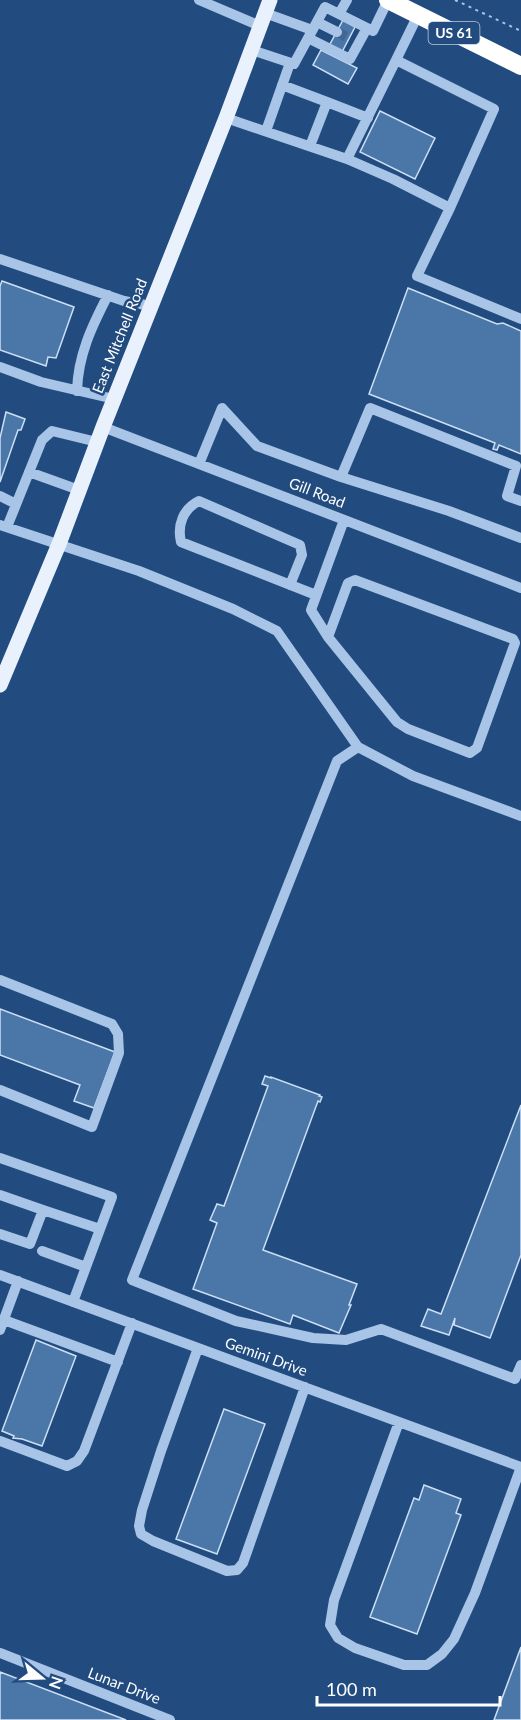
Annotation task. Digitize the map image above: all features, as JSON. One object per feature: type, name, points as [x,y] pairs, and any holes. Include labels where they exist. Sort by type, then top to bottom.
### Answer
[{"type":"highway","name":"US 61","points":[[388,0],[521,66]]},
{"type":"main road","name":"East Mitchell Road","points":[[0,685],[59,544],[265,13]]},
{"type":"street","points":[[199,0],[265,13],[312,30],[337,32]]},
{"type":"street","points":[[339,14],[347,0]]},
{"type":"street","points":[[252,50],[294,64],[325,7],[373,31],[388,0]]},
{"type":"street","points":[[347,159],[418,15]]},
{"type":"street","points":[[312,30],[350,59],[354,41],[366,28]]},
{"type":"street","points":[[396,60],[494,109],[417,276],[521,319]]},
{"type":"street","points":[[266,131],[290,63]]},
{"type":"street","points":[[282,85],[368,118]]},
{"type":"street","points":[[309,146],[327,102]]},
{"type":"street","points":[[226,118],[347,159],[450,208]]},
{"type":"street","points":[[0,259],[108,295],[151,306]]},
{"type":"street","points":[[77,391],[78,371],[88,334],[108,295]]},
{"type":"street","points":[[0,367],[41,382],[114,399]]},
{"type":"street","points":[[199,464],[222,408],[257,446],[341,477],[449,511],[521,538]]},
{"type":"street","points":[[341,477],[370,408],[516,466],[507,496],[521,501]]},
{"type":"street","name":"Gill Road","points":[[103,427],[521,588]]},
{"type":"street","points":[[97,442],[52,431],[42,440],[16,504],[3,526],[160,579],[233,609],[277,631],[358,747],[413,776],[521,816]]},
{"type":"street","points":[[29,472],[79,490]]},
{"type":"street","points":[[0,496],[16,504]]},
{"type":"street","points":[[290,585],[302,555],[300,545],[199,501],[188,507],[178,530],[181,542],[290,585],[316,595]]},
{"type":"street","points":[[328,637],[348,583],[355,580],[513,639],[515,643],[477,748],[470,753],[408,729],[398,722],[328,637],[311,610],[344,520]]},
{"type":"street","points":[[358,747],[337,761],[132,1280],[236,1321],[302,1336],[346,1340],[381,1329],[515,1379],[521,1365]]},
{"type":"street","points":[[0,980],[112,1024],[118,1034],[120,1053],[93,1127],[0,1090]]},
{"type":"street","points":[[0,1158],[112,1197],[73,1302]]},
{"type":"street","points":[[0,1195],[100,1229]]},
{"type":"street","points":[[0,1233],[30,1244],[43,1210]]},
{"type":"street","points":[[42,1251],[86,1267]]},
{"type":"street","name":"Gemini Drive","points":[[0,1275],[521,1467]]},
{"type":"street","points":[[18,1281],[2,1325],[118,1362]]},
{"type":"street","points":[[0,1441],[67,1467],[77,1461],[84,1451],[132,1323]]},
{"type":"street","points":[[198,1348],[160,1451],[139,1526],[141,1534],[153,1541],[227,1571],[237,1570],[243,1563],[305,1387]]},
{"type":"street","points":[[399,1422],[333,1608],[330,1625],[338,1638],[355,1648],[404,1665],[427,1665],[442,1654],[454,1639],[475,1593],[521,1467]]},
{"type":"street","name":"Lunar Drive","points":[[0,1653],[170,1720]]},
{"type":"path","points":[[455,0],[521,31]]},
{"type":"building","points":[[343,20],[355,27],[342,52],[329,46]]},
{"type":"building","points":[[321,50],[357,68],[348,84],[313,65]]},
{"type":"building","points":[[380,111],[435,138],[415,179],[360,152]]},
{"type":"building","points":[[2,281],[74,307],[56,358],[48,357],[46,366],[0,350],[0,286]]},
{"type":"building","points":[[408,288],[497,324],[503,323],[521,331],[521,454],[499,445],[497,450],[493,449],[495,443],[369,394]]},
{"type":"building","points":[[6,412],[25,419],[21,430],[18,430],[0,482],[0,438]]},
{"type":"building","points":[[0,1009],[115,1052],[94,1108],[74,1101],[80,1085],[0,1055]]},
{"type":"building","points":[[265,1076],[322,1097],[320,1102],[318,1101],[263,1250],[357,1284],[339,1333],[293,1315],[290,1324],[193,1289],[217,1223],[210,1220],[217,1204],[224,1206],[268,1086],[262,1084]]},
{"type":"building","points":[[521,1105],[521,1255],[490,1338],[454,1325],[455,1318],[449,1335],[421,1326],[428,1309],[441,1314]]},
{"type":"building","points":[[36,1340],[76,1356],[42,1446],[13,1438],[14,1436],[2,1431]]},
{"type":"building","points":[[224,1409],[265,1424],[217,1554],[176,1539]]},
{"type":"building","points":[[424,1485],[461,1499],[456,1513],[461,1515],[417,1634],[370,1617],[414,1498],[419,1500]]},
{"type":"building","points":[[521,1647],[521,1720],[494,1720]]},
{"type":"building","points":[[0,1672],[126,1720],[0,1720]]},
{"type":"tunnel","points":[[337,32],[349,38]]}]
